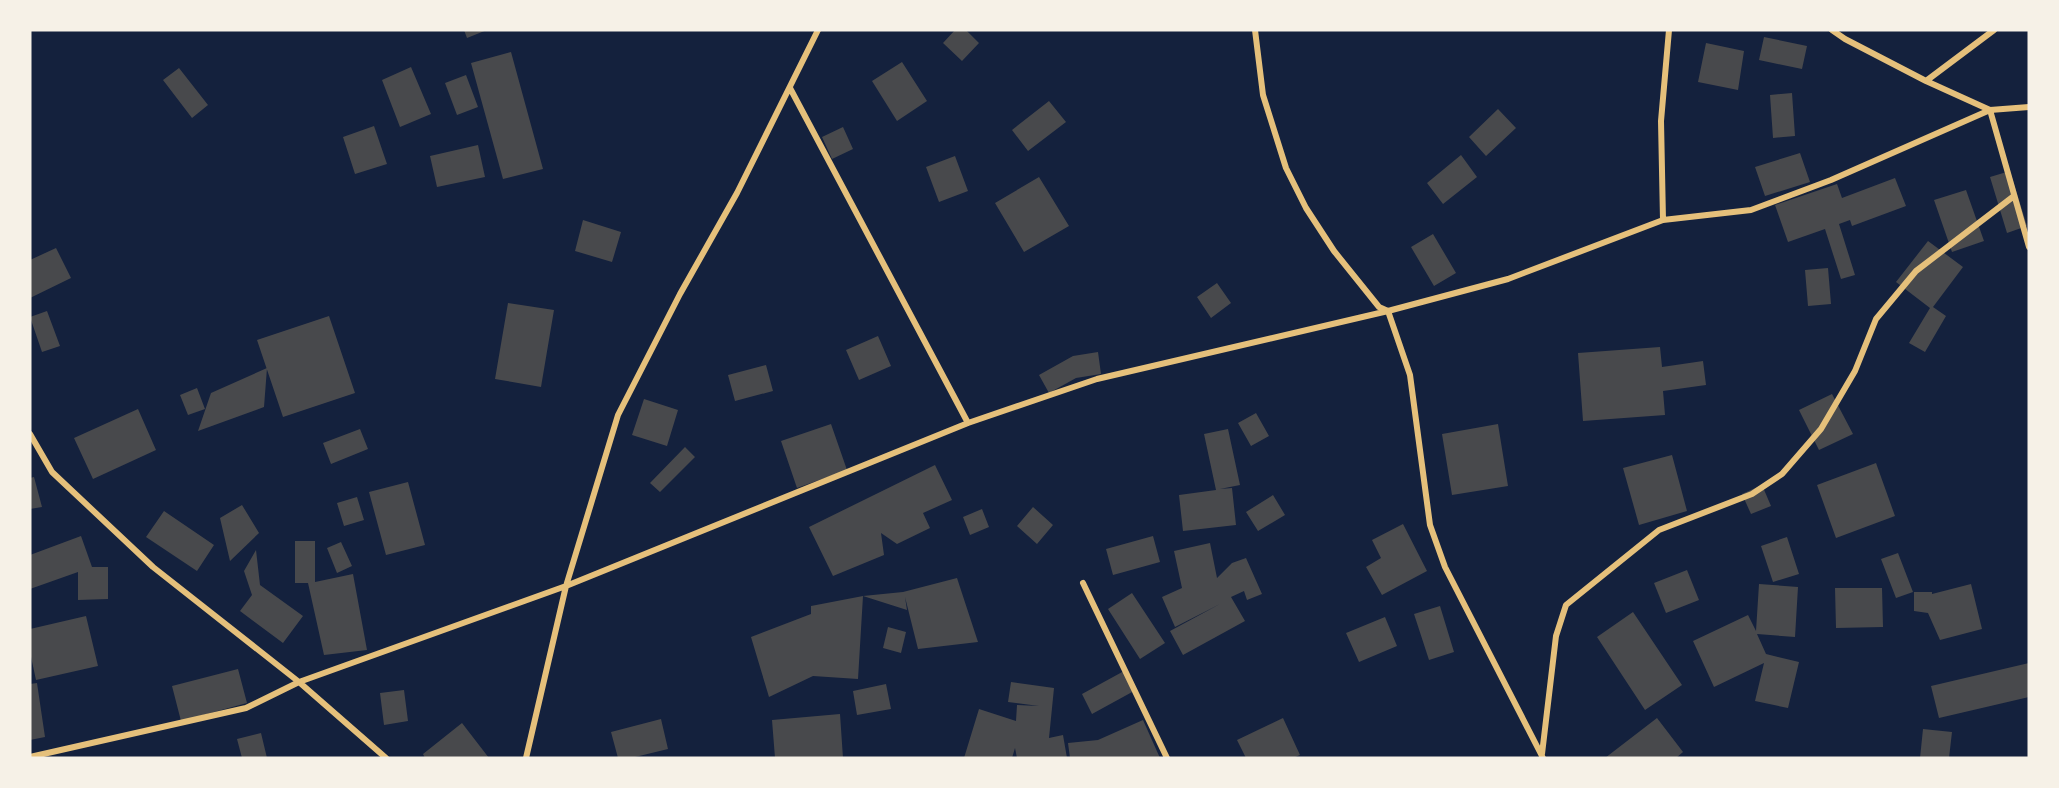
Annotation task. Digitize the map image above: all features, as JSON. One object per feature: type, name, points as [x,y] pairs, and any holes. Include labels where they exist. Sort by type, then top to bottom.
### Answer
[{"type":"street","points":[[526,758],[566,586],[618,415],[680,294],[737,193],[818,30]]},
{"type":"street","points":[[1255,30],[1263,95],[1286,168],[1306,208],[1334,251],[1379,308],[1388,311]]},
{"type":"street","points":[[1663,220],[1661,121],[1669,30]]},
{"type":"street","points":[[1832,30],[1926,81],[1990,110]]},
{"type":"street","points":[[1926,81],[1994,30]]},
{"type":"street","points":[[790,88],[968,423]]},
{"type":"street","points":[[30,757],[246,708],[299,682],[566,586],[968,423],[1097,379],[1388,311],[1508,279],[1663,220],[1751,210],[1831,180],[1990,110],[2029,107]]},
{"type":"street","points":[[1990,110],[2029,247]]},
{"type":"street","points":[[1542,756],[1556,636],[1566,605],[1659,530],[1752,494],[1782,474],[1821,429],[1855,371],[1876,319],[1902,287],[1916,271],[2014,196]]},
{"type":"street","points":[[1388,311],[1410,375],[1430,525],[1445,567],[1542,756]]},
{"type":"street","points":[[30,434],[51,472],[153,567],[299,682],[386,758]]},
{"type":"street","points":[[1083,583],[1167,758]]},
{"type":"building","points":[[464,30],[487,30],[467,38]]},
{"type":"building","points":[[955,30],[966,30],[979,43],[962,61],[943,43]]},
{"type":"building","points":[[1764,37],[1807,46],[1802,69],[1759,60]]},
{"type":"building","points":[[1706,43],[1744,51],[1738,90],[1698,82]]},
{"type":"building","points":[[511,52],[543,169],[503,179],[471,63]]},
{"type":"building","points":[[902,62],[927,101],[897,121],[872,81]]},
{"type":"building","points":[[411,67],[431,114],[400,127],[382,80]]},
{"type":"building","points":[[179,68],[208,105],[192,118],[163,80]]},
{"type":"building","points":[[466,75],[478,107],[457,115],[445,83]]},
{"type":"building","points":[[1792,93],[1795,136],[1773,138],[1770,95]]},
{"type":"building","points":[[1049,101],[1066,122],[1028,151],[1012,130]]},
{"type":"building","points":[[1498,109],[1516,128],[1486,156],[1469,137]]},
{"type":"building","points":[[374,126],[387,164],[355,174],[343,137]]},
{"type":"building","points":[[843,127],[853,149],[832,159],[822,137]]},
{"type":"building","points":[[478,145],[485,177],[437,187],[430,156]]},
{"type":"building","points":[[1800,153],[1810,182],[1765,196],[1755,167]]},
{"type":"building","points":[[1461,155],[1477,177],[1443,204],[1427,183]]},
{"type":"building","points":[[955,156],[968,191],[939,202],[926,167]]},
{"type":"building","points":[[2010,171],[2027,226],[2007,233],[1990,177]]},
{"type":"building","points":[[1039,177],[1069,226],[1024,252],[995,203]]},
{"type":"building","points":[[1895,178],[1906,206],[1852,226],[1850,220],[1839,224],[1855,275],[1841,279],[1825,229],[1788,242],[1775,205],[1837,184],[1842,198]]},
{"type":"building","points":[[1966,190],[1984,241],[1952,252],[1934,200]]},
{"type":"building","points":[[583,220],[621,232],[612,262],[575,251]]},
{"type":"building","points":[[1433,234],[1456,273],[1434,286],[1411,247]]},
{"type":"building","points":[[1928,241],[1963,267],[1933,307],[1946,316],[1925,352],[1909,343],[1930,308],[1896,282]]},
{"type":"building","points":[[56,248],[71,278],[30,298],[30,260]]},
{"type":"building","points":[[1828,268],[1831,304],[1808,306],[1805,270]]},
{"type":"building","points":[[1217,283],[1231,303],[1211,318],[1197,297]]},
{"type":"building","points":[[508,303],[554,310],[541,387],[495,379]]},
{"type":"building","points":[[47,311],[60,346],[42,352],[30,317]]},
{"type":"building","points":[[329,316],[355,393],[283,417],[257,340]]},
{"type":"building","points":[[878,336],[891,366],[859,380],[846,350]]},
{"type":"building","points":[[1660,347],[1662,367],[1703,361],[1706,385],[1663,391],[1665,415],[1583,421],[1578,353]]},
{"type":"building","points":[[1098,352],[1101,374],[1076,378],[1049,393],[1039,375],[1073,356]]},
{"type":"building","points":[[766,365],[773,391],[735,401],[728,375]]},
{"type":"building","points":[[267,368],[264,407],[198,431],[211,393]]},
{"type":"building","points":[[197,388],[205,409],[188,415],[180,395]]},
{"type":"building","points":[[1832,394],[1853,434],[1819,450],[1799,410]]},
{"type":"building","points":[[644,399],[678,410],[667,446],[632,435]]},
{"type":"building","points":[[138,409],[156,450],[93,479],[74,438]]},
{"type":"building","points":[[1256,413],[1269,436],[1251,446],[1238,423]]},
{"type":"building","points":[[831,424],[847,470],[797,488],[781,441]]},
{"type":"building","points":[[1498,424],[1508,486],[1452,495],[1442,434]]},
{"type":"building","points":[[360,429],[368,449],[331,464],[323,443]]},
{"type":"building","points":[[1228,429],[1240,485],[1220,489],[1232,488],[1236,525],[1183,531],[1179,495],[1216,490],[1204,434]]},
{"type":"building","points":[[685,447],[695,457],[660,492],[650,483]]},
{"type":"building","points":[[1672,455],[1687,511],[1639,525],[1623,468]]},
{"type":"building","points":[[1876,463],[1895,516],[1836,538],[1817,485]]},
{"type":"building","points":[[935,465],[952,500],[923,513],[930,528],[897,544],[881,533],[884,555],[833,576],[809,527]]},
{"type":"building","points":[[34,477],[42,507],[30,509],[30,478]]},
{"type":"building","points":[[408,482],[425,545],[386,555],[369,492]]},
{"type":"building","points":[[1762,485],[1771,506],[1751,514],[1742,494]]},
{"type":"building","points":[[1273,495],[1285,515],[1258,531],[1246,512]]},
{"type":"building","points":[[357,497],[364,520],[344,526],[337,503]]},
{"type":"building","points":[[242,505],[259,533],[230,561],[220,518]]},
{"type":"building","points":[[1033,507],[1053,525],[1037,544],[1017,526]]},
{"type":"building","points":[[982,509],[989,527],[970,535],[963,517]]},
{"type":"building","points":[[164,511],[214,545],[197,571],[146,537]]},
{"type":"building","points":[[1403,524],[1427,571],[1382,595],[1366,567],[1381,558],[1372,540]]},
{"type":"building","points":[[81,536],[92,567],[108,567],[108,599],[78,600],[78,572],[30,589],[30,555]]},
{"type":"building","points":[[1153,536],[1160,562],[1113,575],[1106,549]]},
{"type":"building","points":[[1787,537],[1799,574],[1773,582],[1761,546]]},
{"type":"building","points":[[295,541],[315,541],[315,582],[353,574],[367,650],[324,655],[308,583],[295,583]]},
{"type":"building","points":[[341,542],[352,566],[337,573],[327,548]]},
{"type":"building","points":[[1210,543],[1217,578],[1232,563],[1246,558],[1262,594],[1247,600],[1244,591],[1231,597],[1245,621],[1183,655],[1170,631],[1220,604],[1175,627],[1162,597],[1182,588],[1174,551]]},
{"type":"building","points":[[256,550],[260,585],[303,616],[283,643],[240,611],[252,595],[244,571]]},
{"type":"building","points":[[1898,553],[1913,592],[1896,598],[1881,559]]},
{"type":"building","points":[[1687,570],[1699,600],[1666,613],[1654,583]]},
{"type":"building","points":[[957,578],[978,642],[918,649],[905,597],[907,610],[863,596],[903,592]]},
{"type":"building","points":[[1759,584],[1798,587],[1795,637],[1757,634],[1766,654],[1799,662],[1788,708],[1755,701],[1764,663],[1714,687],[1693,641],[1748,615],[1756,631]]},
{"type":"building","points":[[1971,584],[1982,629],[1940,640],[1928,613],[1914,611],[1914,592],[1932,592],[1932,594]]},
{"type":"building","points":[[1835,588],[1882,588],[1883,627],[1836,628]]},
{"type":"building","points":[[1132,593],[1165,643],[1140,659],[1108,609]]},
{"type":"building","points":[[863,596],[858,679],[813,676],[769,697],[751,637],[811,614],[811,606]]},
{"type":"building","points":[[1440,606],[1454,652],[1429,660],[1414,614]]},
{"type":"building","points":[[1633,612],[1682,685],[1645,710],[1597,637]]},
{"type":"building","points":[[86,616],[98,666],[36,680],[30,652],[30,629]]},
{"type":"building","points":[[1385,617],[1397,646],[1359,662],[1346,633]]},
{"type":"building","points":[[888,627],[906,632],[901,653],[883,648]]},
{"type":"building","points":[[2029,663],[2029,697],[1939,718],[1931,686]]},
{"type":"building","points":[[238,669],[247,703],[181,721],[172,686]]},
{"type":"building","points":[[1124,671],[1134,691],[1092,714],[1082,694]]},
{"type":"building","points":[[1011,682],[1054,688],[1049,738],[1063,735],[1067,758],[1017,758],[1015,748],[1012,758],[964,758],[979,709],[1016,721],[1017,705],[1039,706],[1008,702]]},
{"type":"building","points":[[37,683],[45,737],[30,740],[30,684]]},
{"type":"building","points":[[886,684],[891,709],[857,715],[853,691]]},
{"type":"building","points":[[404,690],[408,721],[384,725],[380,693]]},
{"type":"building","points":[[840,714],[843,758],[775,758],[772,720]]},
{"type":"building","points":[[1283,718],[1300,755],[1293,758],[1246,758],[1237,740]]},
{"type":"building","points":[[1657,718],[1683,752],[1676,758],[1605,758]]},
{"type":"building","points":[[661,719],[668,749],[631,758],[618,758],[611,732]]},
{"type":"building","points":[[1143,720],[1160,758],[1070,758],[1068,743],[1098,740]]},
{"type":"building","points":[[462,723],[489,758],[425,758],[423,754]]},
{"type":"building","points":[[1923,729],[1952,732],[1949,758],[1920,758]]},
{"type":"building","points":[[261,733],[267,758],[242,758],[237,739]]}]
